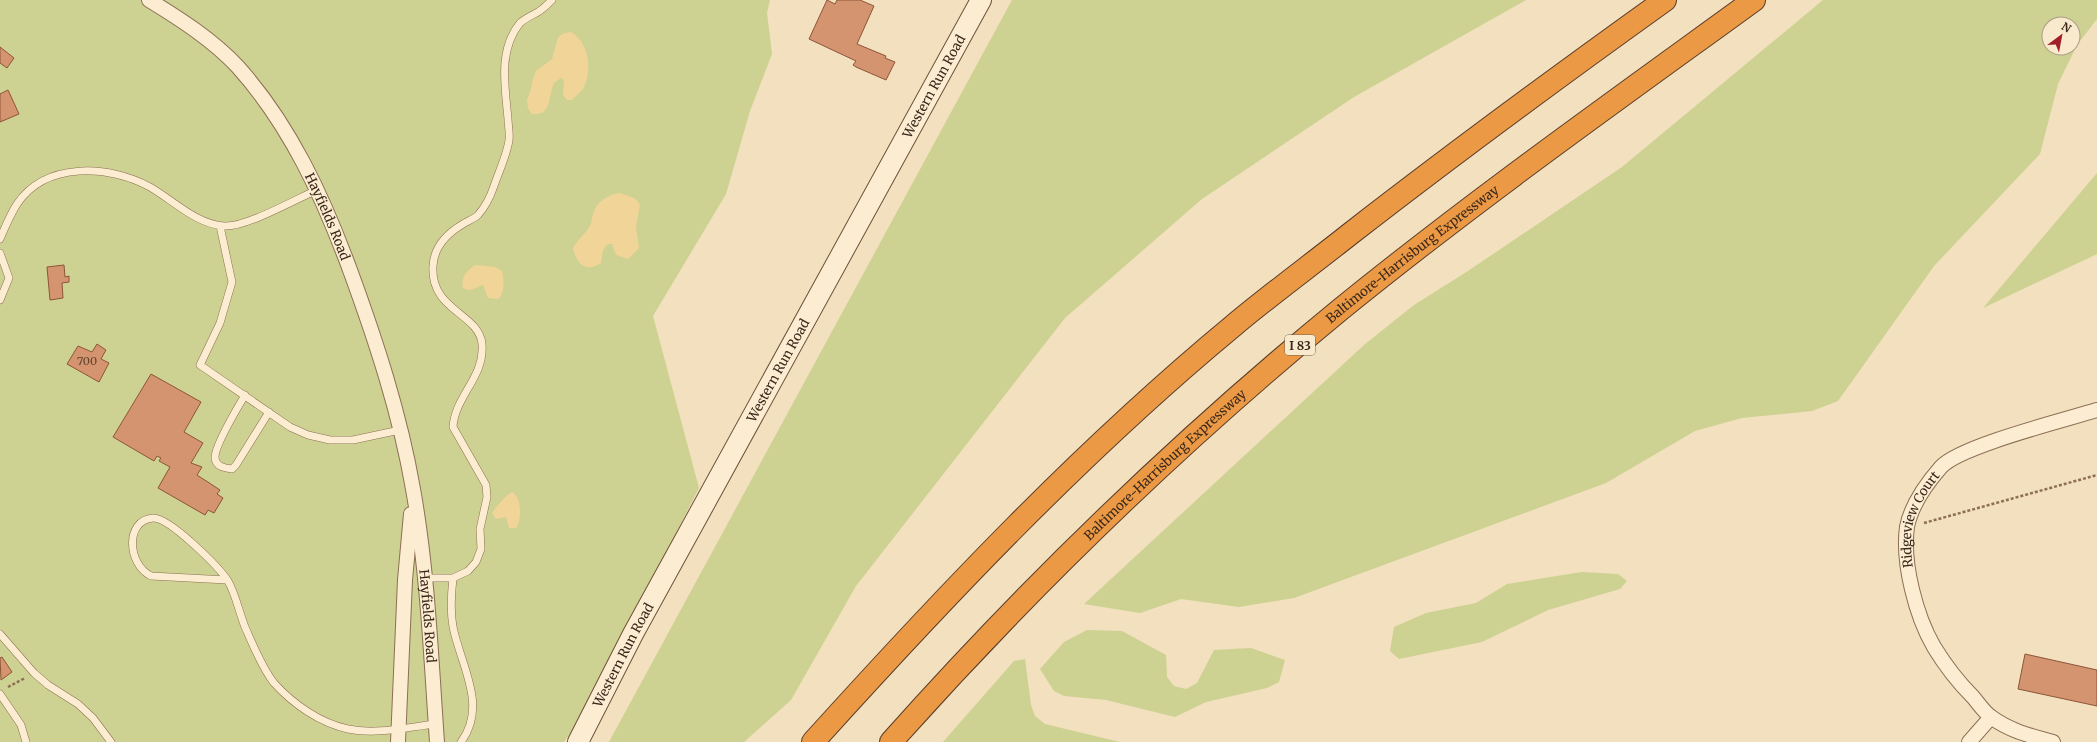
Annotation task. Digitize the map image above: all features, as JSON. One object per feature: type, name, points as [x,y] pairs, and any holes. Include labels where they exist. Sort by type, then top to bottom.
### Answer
[{"type":"highway","points":[[813,742],[957,587],[1038,506],[1134,413],[1232,327],[1425,176],[1665,0]]},
{"type":"highway","name":"Baltimore-Harrisburg Expressway","points":[[891,742],[995,630],[1077,548],[1171,458],[1269,370],[1345,306],[1452,222],[1754,0]]},
{"type":"street","name":"Hayfields Road","points":[[149,0],[190,25],[236,66],[267,101],[295,146],[317,190],[340,242],[386,375],[413,490],[425,578],[437,742]]},
{"type":"street","name":"Western Run Road","points":[[578,742],[633,634],[981,0]]},
{"type":"street","name":"Ridgeview Court","points":[[2053,742],[2017,732],[1991,717],[1958,682],[1934,646],[1918,608],[1907,561],[1908,527],[1917,500],[1942,466],[1964,452],[2097,410]]},
{"type":"street","name":"Hayfields Road","points":[[398,742],[405,580],[413,490]]},
{"type":"street","points":[[1969,742],[1991,717]]},
{"type":"lane","points":[[425,578],[453,578],[468,571],[476,562],[482,549],[480,529],[487,497],[486,485],[453,427],[454,417],[457,410],[472,385],[481,364],[482,344],[480,333],[447,304],[440,294],[434,282],[433,266],[436,250],[445,237],[478,215],[493,189],[509,139],[505,56],[512,35],[522,21],[540,11],[552,0]]},
{"type":"lane","points":[[0,239],[18,203],[28,192],[40,183],[61,174],[81,171],[102,171],[123,175],[150,187],[197,218],[220,226],[243,223],[317,190]]},
{"type":"lane","points":[[220,226],[232,282],[220,323],[200,365],[290,427],[308,435],[330,440],[353,440],[400,430]]},
{"type":"lane","points":[[0,253],[9,278],[0,300]]},
{"type":"lane","points":[[244,395],[218,446],[215,458],[218,464],[223,468],[232,469],[236,465],[269,412]]},
{"type":"lane","points":[[227,580],[151,576],[142,571],[132,551],[132,540],[136,530],[142,522],[153,518],[163,520],[177,529],[227,580],[245,626],[263,664],[274,682],[291,699],[310,713],[332,724],[349,729],[369,731],[436,724]]},
{"type":"lane","points":[[453,578],[450,607],[453,628],[474,705],[473,719],[468,733],[461,742]]},
{"type":"lane","points":[[0,634],[34,674],[48,685],[78,704],[93,718],[111,742]]},
{"type":"lane","points":[[3,691],[21,725],[26,742]]},
{"type":"path","points":[[1908,527],[2097,475]]},
{"type":"path","points":[[3,691],[15,682],[34,674]]},
{"type":"green space","points":[[0,0],[770,0],[767,13],[772,54],[750,111],[726,194],[653,316],[699,488],[579,722],[564,742],[0,742]]},
{"type":"green space","points":[[1012,0],[1526,0],[1354,97],[1202,199],[1065,318],[856,586],[791,700],[744,742],[609,742]]},
{"type":"green space","points":[[1823,0],[2097,0],[2097,19],[2081,40],[2081,16],[2041,16],[2041,56],[2072,56],[2058,84],[2040,154],[1934,266],[1838,401],[1812,411],[1742,418],[1695,431],[1606,483],[1294,598],[1239,607],[1181,599],[1140,613],[1084,604],[1364,345],[1414,305],[1468,271],[1622,167]]},
{"type":"green space","points":[[2097,173],[2097,254],[1983,308]]},
{"type":"green space","points":[[1582,572],[1618,574],[1627,581],[1620,589],[1548,610],[1482,642],[1399,659],[1390,651],[1394,627],[1426,613],[1476,603],[1507,584]]},
{"type":"green space","points":[[1087,630],[1122,631],[1166,655],[1167,677],[1174,686],[1186,689],[1197,683],[1214,650],[1251,648],[1285,660],[1279,682],[1267,688],[1206,702],[1175,717],[1106,700],[1064,696],[1054,691],[1040,669],[1064,642]]},
{"type":"green space","points":[[1025,659],[1031,705],[1035,716],[1045,724],[1120,742],[943,742],[1014,661]]},
{"type":"sand","points":[[571,32],[582,43],[588,58],[588,74],[583,89],[572,100],[567,100],[563,95],[564,80],[561,78],[554,83],[546,109],[538,114],[532,114],[528,109],[527,100],[536,71],[552,59],[558,37],[564,33]]},
{"type":"sand","points":[[620,193],[634,198],[640,204],[636,227],[639,248],[628,259],[616,255],[612,244],[608,244],[603,250],[601,263],[595,266],[586,267],[579,262],[573,248],[591,224],[593,214],[600,202],[607,197]]},
{"type":"sand","points":[[475,265],[495,267],[502,271],[503,290],[498,299],[488,298],[483,285],[471,290],[463,288],[463,277]]},
{"type":"sand","points":[[512,492],[518,499],[520,509],[518,525],[516,528],[509,528],[506,517],[496,519],[492,513],[504,498]]},
{"type":"building","points":[[827,0],[835,4],[837,0],[860,0],[874,6],[857,44],[886,56],[885,58],[895,62],[886,80],[856,67],[853,65],[856,61],[809,39]]},
{"type":"building","points":[[0,47],[14,58],[7,68],[0,63]]},
{"type":"building","points":[[8,90],[19,114],[0,122],[0,94]]},
{"type":"building","points":[[64,265],[65,277],[69,276],[69,282],[62,283],[63,298],[50,300],[47,267]]},
{"type":"building","points":[[97,344],[106,350],[101,359],[109,363],[99,382],[67,364],[78,346],[92,352]]},
{"type":"building","points":[[151,374],[201,402],[184,432],[203,443],[191,463],[202,467],[197,475],[220,490],[217,494],[223,498],[214,513],[208,510],[205,515],[158,488],[170,467],[159,461],[161,458],[157,456],[154,461],[113,437]]},
{"type":"building","points":[[2025,654],[2097,670],[2097,706],[2018,689]]},
{"type":"building","points":[[2,657],[12,672],[1,680],[0,658]]}]
